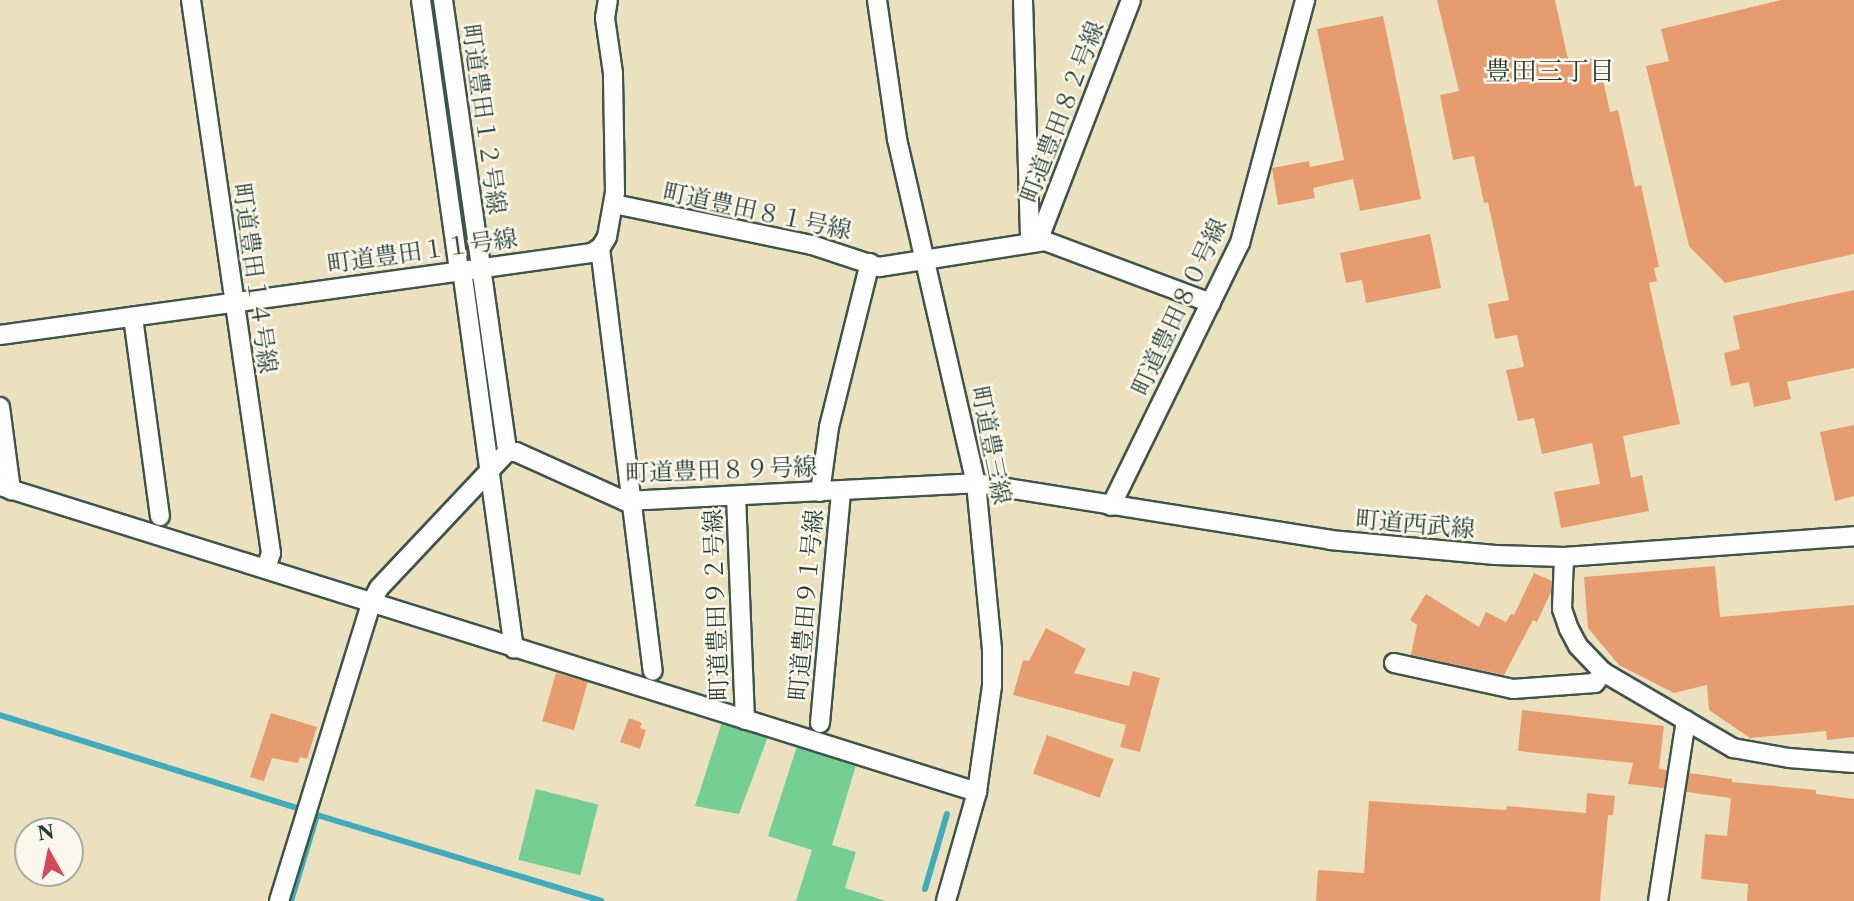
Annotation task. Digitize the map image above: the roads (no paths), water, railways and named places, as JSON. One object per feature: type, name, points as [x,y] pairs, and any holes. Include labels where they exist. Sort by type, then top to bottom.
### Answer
[{"type":"street","name":"町道豊田１４号線","points":[[191,0],[271,553],[267,566]]},
{"type":"street","points":[[421,0],[467,270]]},
{"type":"street","name":"町道豊田１２号線","points":[[443,0],[467,270],[499,460],[520,646]]},
{"type":"street","points":[[608,0],[606,18],[615,118],[614,204],[607,237],[600,248],[634,502],[653,671]]},
{"type":"street","name":"町道豊三線","points":[[877,0],[891,111],[976,483],[992,661],[989,711],[977,792],[946,901]]},
{"type":"street","points":[[1023,0],[1034,241]]},
{"type":"street","name":"町道豊田８２号線","points":[[1034,241],[1131,0]]},
{"type":"street","name":"町道豊田８０号線","points":[[1111,506],[1245,228],[1305,0]]},
{"type":"street","name":"町道豊田８１号線","points":[[614,204],[811,245],[879,267],[926,262],[1045,240],[1211,303]]},
{"type":"street","name":"町道豊田１１号線","points":[[0,335],[592,253],[600,248]]},
{"type":"street","points":[[820,492],[829,427],[870,263]]},
{"type":"street","points":[[133,317],[160,516]]},
{"type":"street","points":[[0,407],[7,486],[745,716],[977,792]]},
{"type":"street","name":"町道豊田８９号線","points":[[499,460],[516,452],[617,500],[634,502],[976,483]]},
{"type":"street","points":[[279,901],[372,599],[499,460]]},
{"type":"street","name":"町道西武線","points":[[976,483],[1343,542],[1447,552],[1564,556],[1854,536]]},
{"type":"street","name":"町道豊田９１号線","points":[[820,723],[841,491]]},
{"type":"street","name":"町道豊田９２号線","points":[[736,496],[745,716]]},
{"type":"street","points":[[1564,556],[1562,609],[1578,646],[1603,672],[1733,748],[1789,758],[1854,763]]},
{"type":"street","points":[[1394,663],[1513,689],[1595,683],[1603,672]]},
{"type":"street","points":[[1658,901],[1686,720]]},
{"type":"waterway","points":[[0,715],[296,808]]},
{"type":"waterway","points":[[925,889],[947,814]]},
{"type":"waterway","points":[[291,901],[317,815],[601,901]]},
{"type":"district","name":"豊田三丁目","points":[[1550,72]]}]
